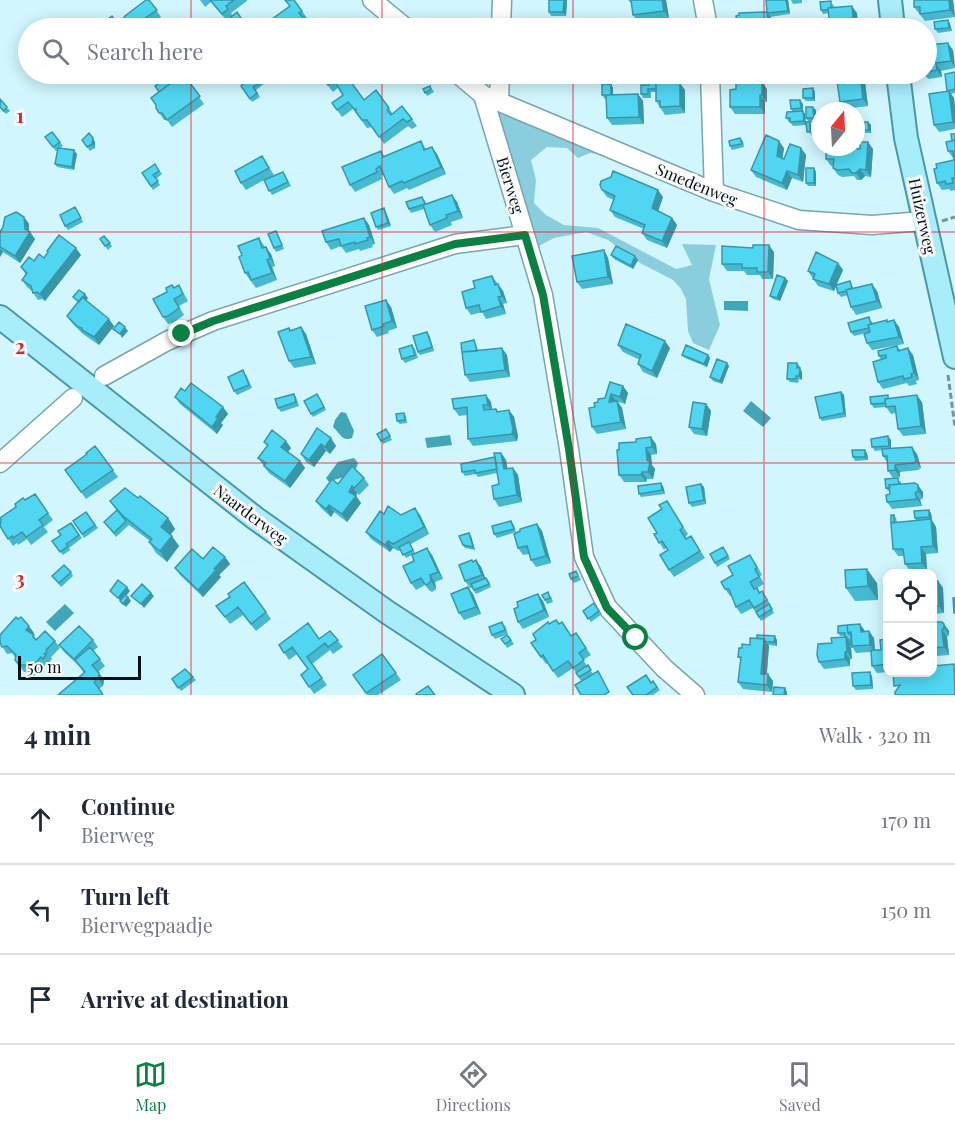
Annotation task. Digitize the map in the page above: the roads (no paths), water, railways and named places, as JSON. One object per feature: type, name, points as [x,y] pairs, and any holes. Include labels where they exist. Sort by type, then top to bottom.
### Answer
[{"type":"main road","points":[[890,0],[892,18]]},
{"type":"main road","name":"Huizerweg","points":[[899,84],[906,138],[955,357]]},
{"type":"main road","name":"Naarderweg","points":[[0,318],[255,518],[387,612],[513,695]]},
{"type":"street","points":[[372,0],[394,18]]},
{"type":"street","points":[[501,18],[502,0]]},
{"type":"street","points":[[703,0],[706,18]]},
{"type":"street","points":[[472,84],[491,97]]},
{"type":"street","name":"Bierweg","points":[[496,84],[491,97],[525,235],[543,295],[569,449],[584,557],[607,608],[664,668],[695,695]]},
{"type":"street","points":[[710,84],[714,192]]},
{"type":"street","name":"Smedenweg","points":[[491,97],[714,192],[799,220],[873,225],[923,221]]},
{"type":"street","points":[[104,376],[167,341],[213,321],[455,244],[525,235]]},
{"type":"street","points":[[0,463],[73,398]]}]
